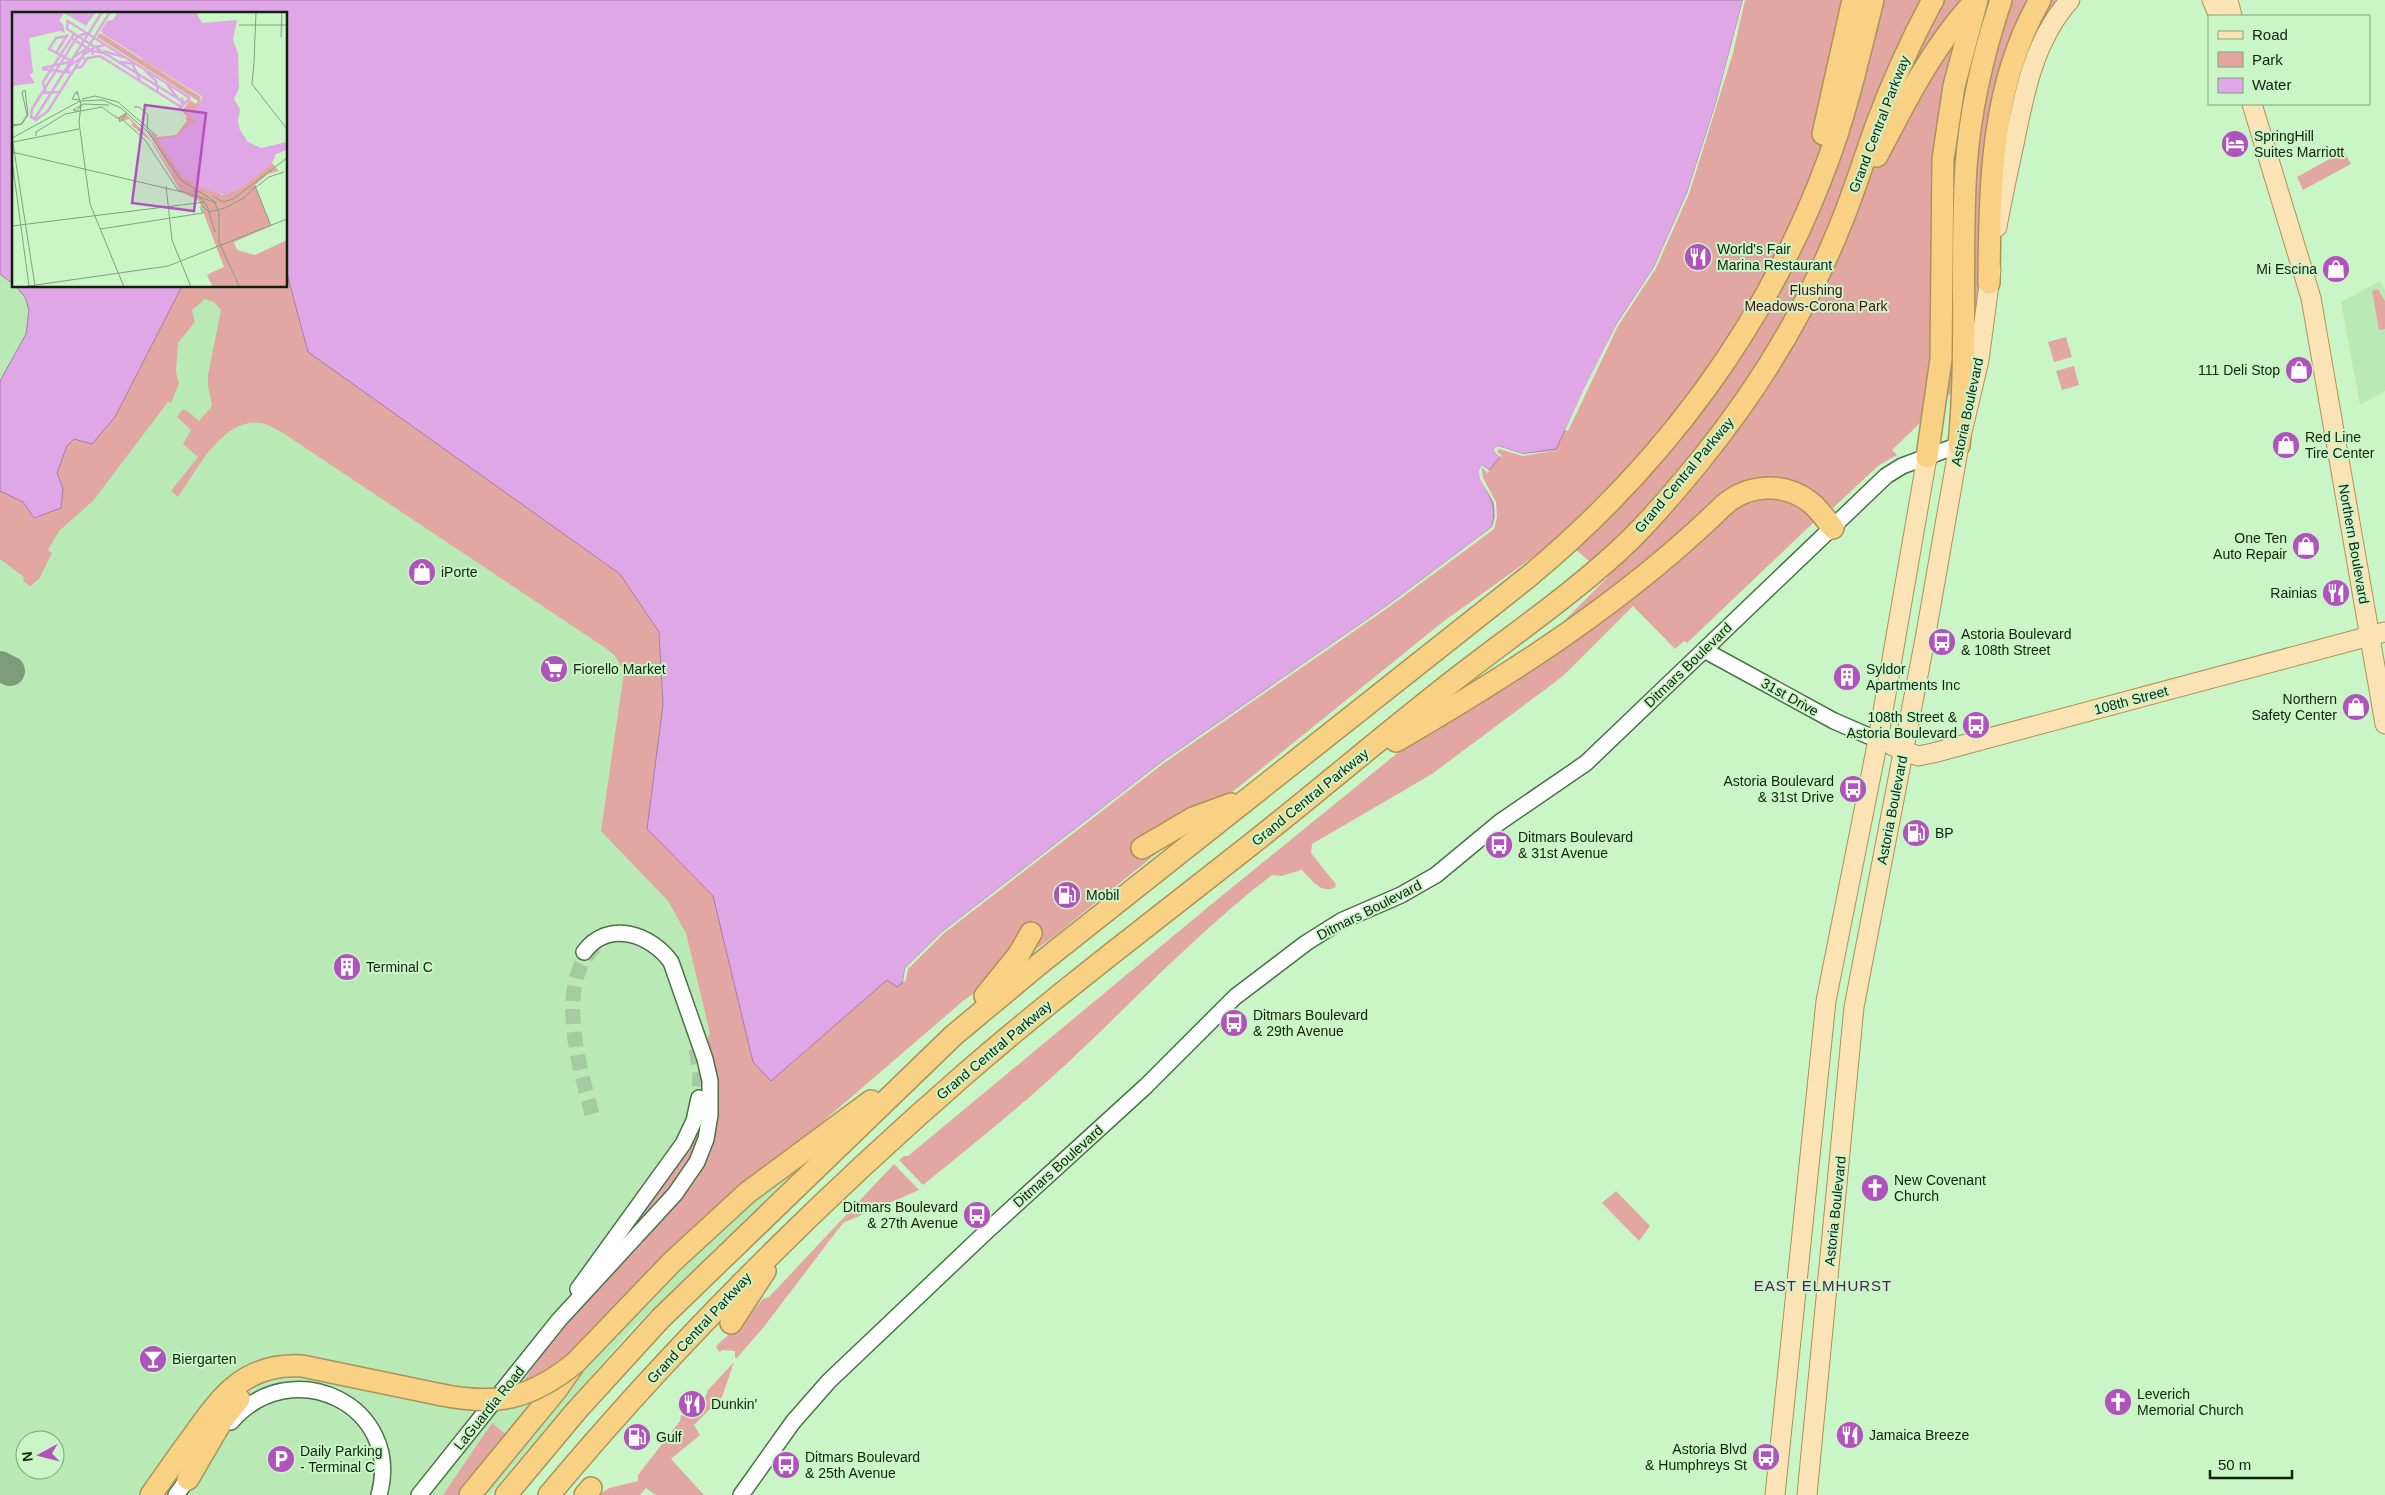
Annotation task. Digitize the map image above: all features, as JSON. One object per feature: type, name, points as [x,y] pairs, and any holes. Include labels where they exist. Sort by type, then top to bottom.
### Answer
[{"type":"highway","points":[[1730,354],[1775,269],[1804,196],[1826,122],[1853,0]]},
{"type":"highway","points":[[506,1495],[578,1410],[655,1324],[954,1035],[1024,976],[1575,538],[1618,496],[1696,404],[1730,354],[1778,271],[1820,181],[1846,105],[1873,0]]},
{"type":"highway","name":"Grand Central Parkway","points":[[549,1495],[664,1364],[788,1235],[877,1153],[1000,1044],[1346,770],[1441,691],[1569,593],[1630,540],[1658,510],[1722,432],[1758,381],[1802,307],[1839,229],[1892,84],[1933,0]]},
{"type":"highway","points":[[1839,229],[1930,56],[1976,0]]},
{"type":"highway","points":[[1927,457],[1941,359],[1942,174],[1954,86],[1976,0]]},
{"type":"highway","points":[[1989,282],[1991,177],[1998,118],[2012,61],[2023,32],[2040,0]]},
{"type":"highway","points":[[1959,446],[1964,381],[1965,194],[1968,149],[1976,92],[2000,3]]},
{"type":"highway","points":[[1346,770],[1420,727],[1573,630],[1638,582],[1724,505],[1746,491],[1766,488],[1794,493],[1811,503],[1833,528]]},
{"type":"highway","points":[[1142,848],[1193,818],[1250,797]]},
{"type":"highway","points":[[954,1035],[1018,954],[1031,933]]},
{"type":"highway","points":[[470,1495],[557,1389],[575,1363],[694,1240],[747,1193],[842,1121],[922,1065]]},
{"type":"highway","points":[[731,1323],[788,1235]]},
{"type":"highway","points":[[151,1495],[218,1401],[236,1384],[252,1374],[278,1366],[302,1366],[471,1400],[500,1400],[539,1389],[575,1363]]},
{"type":"highway","points":[[182,1487],[228,1412],[244,1394],[257,1385],[294,1373],[372,1381]]},
{"type":"main road","name":"Astoria Boulevard","points":[[1806,1495],[1824,1303],[1840,1167],[1852,1020],[1904,750],[1959,446],[1979,360],[1998,218],[2016,131],[2025,91],[2038,52],[2052,24],[2070,0]]},
{"type":"main road","points":[[2212,0],[2219,15]]},
{"type":"main road","points":[[2228,0],[2232,15]]},
{"type":"main road","name":"Northern Boulevard","points":[[2252,105],[2311,298],[2378,634],[2385,724]]},
{"type":"main road","name":"Astoria Boulevard","points":[[1775,1495],[1826,1001],[1878,740],[1927,457]]},
{"type":"main road","name":"108th Street","points":[[1878,740],[1918,756],[1933,753],[2378,634]]},
{"type":"street","name":"Ditmars Boulevard","points":[[745,1491],[793,1422],[829,1381],[987,1231],[1146,1086],[1234,997],[1306,943],[1341,921],[1401,895],[1436,875],[1500,822],[1586,763],[1891,472],[1902,466],[1959,446]]},
{"type":"street","name":"31st Drive","points":[[1704,650],[1834,721],[1878,740]]},
{"type":"street","points":[[559,1320],[675,1194],[697,1162],[706,1139],[710,1115],[710,1081],[674,967],[661,950],[641,937],[618,933],[596,940],[584,952]]},
{"type":"street","points":[[559,1320],[588,1272],[682,1144],[694,1121],[699,1098]]},
{"type":"street","name":"LaGuardia Road","points":[[419,1495],[559,1320]]},
{"type":"street","points":[[182,1487],[230,1424],[246,1408],[278,1391],[304,1389],[321,1392],[337,1398],[353,1408],[367,1423],[376,1440],[381,1456],[382,1480],[379,1495]]},
{"type":"street","points":[[424,1495],[435,1477]]},
{"type":"shaded area","points":[[0,274],[12,285],[12,288],[15,288],[25,297],[29,310],[26,334],[0,381]]},
{"type":"shaded area","points":[[2380,281],[2385,290],[2385,391],[2360,405],[2341,302]]},
{"type":"shaded area","points":[[181,288],[288,288],[620,574],[771,1081],[817,1153],[629,1332],[489,1495],[0,1495],[0,491],[92,444]]},
{"type":"green space","name":"Flushing Meadows-Corona Park","points":[[1715,0],[2059,0],[1985,223],[1970,375],[1892,450],[1897,455],[1878,466],[1833,508],[1831,506],[1687,643],[1684,641],[1675,649],[1633,606],[1563,676],[1432,774],[1312,844],[1311,853],[1335,883],[1336,887],[1331,889],[1321,888],[1302,870],[1281,876],[1272,875],[1214,923],[1035,1092],[923,1185],[899,1160],[904,1156],[908,1156],[1400,751],[1493,691],[1564,626],[1562,623],[1608,577],[1561,537],[1444,621],[1052,938],[963,1001],[805,1137],[803,1136],[792,1147],[737,1187],[654,1265],[563,1362],[507,1406],[566,1319],[644,1242],[628,1228],[694,1142],[717,1096],[707,1041],[710,1033],[686,933],[668,901],[601,831],[624,672],[616,657],[607,649],[283,433],[265,424],[248,423],[235,428],[223,436],[202,460],[178,497],[171,491],[198,457],[183,444],[191,430],[177,417],[182,410],[186,410],[199,421],[212,406],[208,375],[221,310],[214,302],[205,299],[192,310],[195,322],[178,343],[176,372],[179,384],[171,403],[168,402],[93,501],[59,531],[48,550],[52,553],[39,579],[30,586],[23,581],[24,577],[0,559],[0,381],[26,334],[29,310],[25,297],[17,288],[161,325],[181,288],[288,288],[288,68]]},
{"type":"green space","points":[[2344,151],[2351,164],[2303,190],[2297,177]]},
{"type":"green space","points":[[2378,289],[2385,301],[2385,329],[2379,330],[2372,291]]},
{"type":"green space","points":[[2066,337],[2072,357],[2054,362],[2048,342]]},
{"type":"green space","points":[[2074,366],[2079,385],[2062,390],[2056,371]]},
{"type":"green space","points":[[894,1164],[919,1190],[843,1223],[763,1328],[737,1358],[735,1358],[735,1351],[722,1350],[720,1352],[716,1346],[745,1320],[763,1299],[769,1297]]},
{"type":"green space","points":[[1616,1191],[1650,1226],[1639,1241],[1602,1203]]},
{"type":"green space","points":[[734,1362],[722,1397],[694,1425],[700,1435],[671,1459],[704,1495],[656,1495],[646,1488],[640,1495],[599,1495],[609,1488],[638,1481],[638,1475],[680,1421],[681,1415],[697,1418],[708,1390]]},
{"type":"green space","points":[[492,1423],[505,1434],[459,1495],[443,1495]]},
{"type":"water","points":[[0,0],[1743,0],[1715,106],[1687,193],[1654,267],[1616,325],[1556,449],[1523,454],[1498,446],[1495,453],[1500,457],[1489,470],[1482,465],[1483,482],[1492,501],[1494,517],[1492,527],[1388,605],[1163,761],[942,932],[905,968],[903,982],[897,987],[887,980],[771,1081],[753,1062],[713,896],[647,829],[663,705],[659,632],[620,574],[308,352],[288,277],[288,12],[12,12],[12,283],[0,274]]},
{"type":"water","points":[[17,288],[181,288],[115,417],[92,444],[74,439],[67,446],[57,473],[63,488],[61,508],[34,518],[23,502],[0,491],[0,381],[26,334],[29,310],[25,297]]},
{"type":"pier","points":[[1743,0],[1745,0],[1733,53],[1689,194],[1656,268],[1618,326],[1568,431],[1565,430],[1616,325],[1654,267],[1687,193],[1715,106]]},
{"type":"pier","points":[[1498,446],[1523,454],[1558,450],[1523,456],[1499,449],[1497,452],[1502,456],[1500,457],[1495,453],[1494,449]]},
{"type":"pier","points":[[1482,465],[1489,470],[1488,473],[1482,468],[1483,478],[1496,502],[1497,517],[1494,529],[1389,607],[1164,763],[943,934],[908,969],[906,980],[903,982],[905,968],[942,932],[1163,761],[1388,605],[1492,527],[1495,517],[1494,503],[1480,479],[1479,471]]},
{"type":"taxiway","points":[[0,666],[10,671]]},
{"type":"tunnel","points":[[592,1114],[577,1050],[573,1002],[576,979],[584,960],[597,945]]},
{"type":"tunnel","points":[[696,1049],[700,1075],[699,1098]]},
{"type":"place","name":"SpringHill Suites Marriott","points":[[2235,144]]},
{"type":"place","name":"World's Fair Marina Restaurant","points":[[1698,257]]},
{"type":"place","name":"Mi Escina","points":[[2336,269]]},
{"type":"place","name":"111 Deli Stop","points":[[2299,370]]},
{"type":"place","name":"Red Line Tire Center","points":[[2286,445]]},
{"type":"place","name":"One Ten Auto Repair","points":[[2306,546]]},
{"type":"place","name":"iPorte","points":[[422,572]]},
{"type":"place","name":"Rainias","points":[[2336,593]]},
{"type":"place","name":"Astoria Boulevard & 108th Street","points":[[1942,642]]},
{"type":"place","name":"Fiorello Market","points":[[554,669]]},
{"type":"place","name":"Syldor Apartments Inc","points":[[1847,677]]},
{"type":"place","name":"Northern Safety Center","points":[[2356,707]]},
{"type":"place","name":"108th Street & Astoria Boulevard","points":[[1976,725]]},
{"type":"place","name":"Astoria Boulevard & 31st Drive","points":[[1853,789]]},
{"type":"place","name":"BP","points":[[1916,833]]},
{"type":"place","name":"Ditmars Boulevard & 31st Avenue","points":[[1499,845]]},
{"type":"place","name":"Mobil","points":[[1067,895]]},
{"type":"place","name":"Terminal C","points":[[347,967]]},
{"type":"place","name":"Ditmars Boulevard & 29th Avenue","points":[[1234,1023]]},
{"type":"place","name":"New Covenant Church","points":[[1875,1188]]},
{"type":"place","name":"Ditmars Boulevard & 27th Avenue","points":[[977,1215]]},
{"type":"place","name":"Biergarten","points":[[153,1359]]},
{"type":"place","name":"Leverich Memorial Church","points":[[2118,1402]]},
{"type":"place","name":"Dunkin'","points":[[692,1404]]},
{"type":"place","name":"Jamaica Breeze","points":[[1850,1435]]},
{"type":"place","name":"Gulf","points":[[637,1437]]},
{"type":"place","name":"Astoria Blvd & Humphreys St","points":[[1766,1457]]},
{"type":"place","name":"Daily Parking - Terminal C","points":[[281,1459]]},
{"type":"place","name":"Ditmars Boulevard & 25th Avenue","points":[[786,1465]]},
{"type":"district","name":"EAST ELMHURST","points":[[1823,1286]]}]
